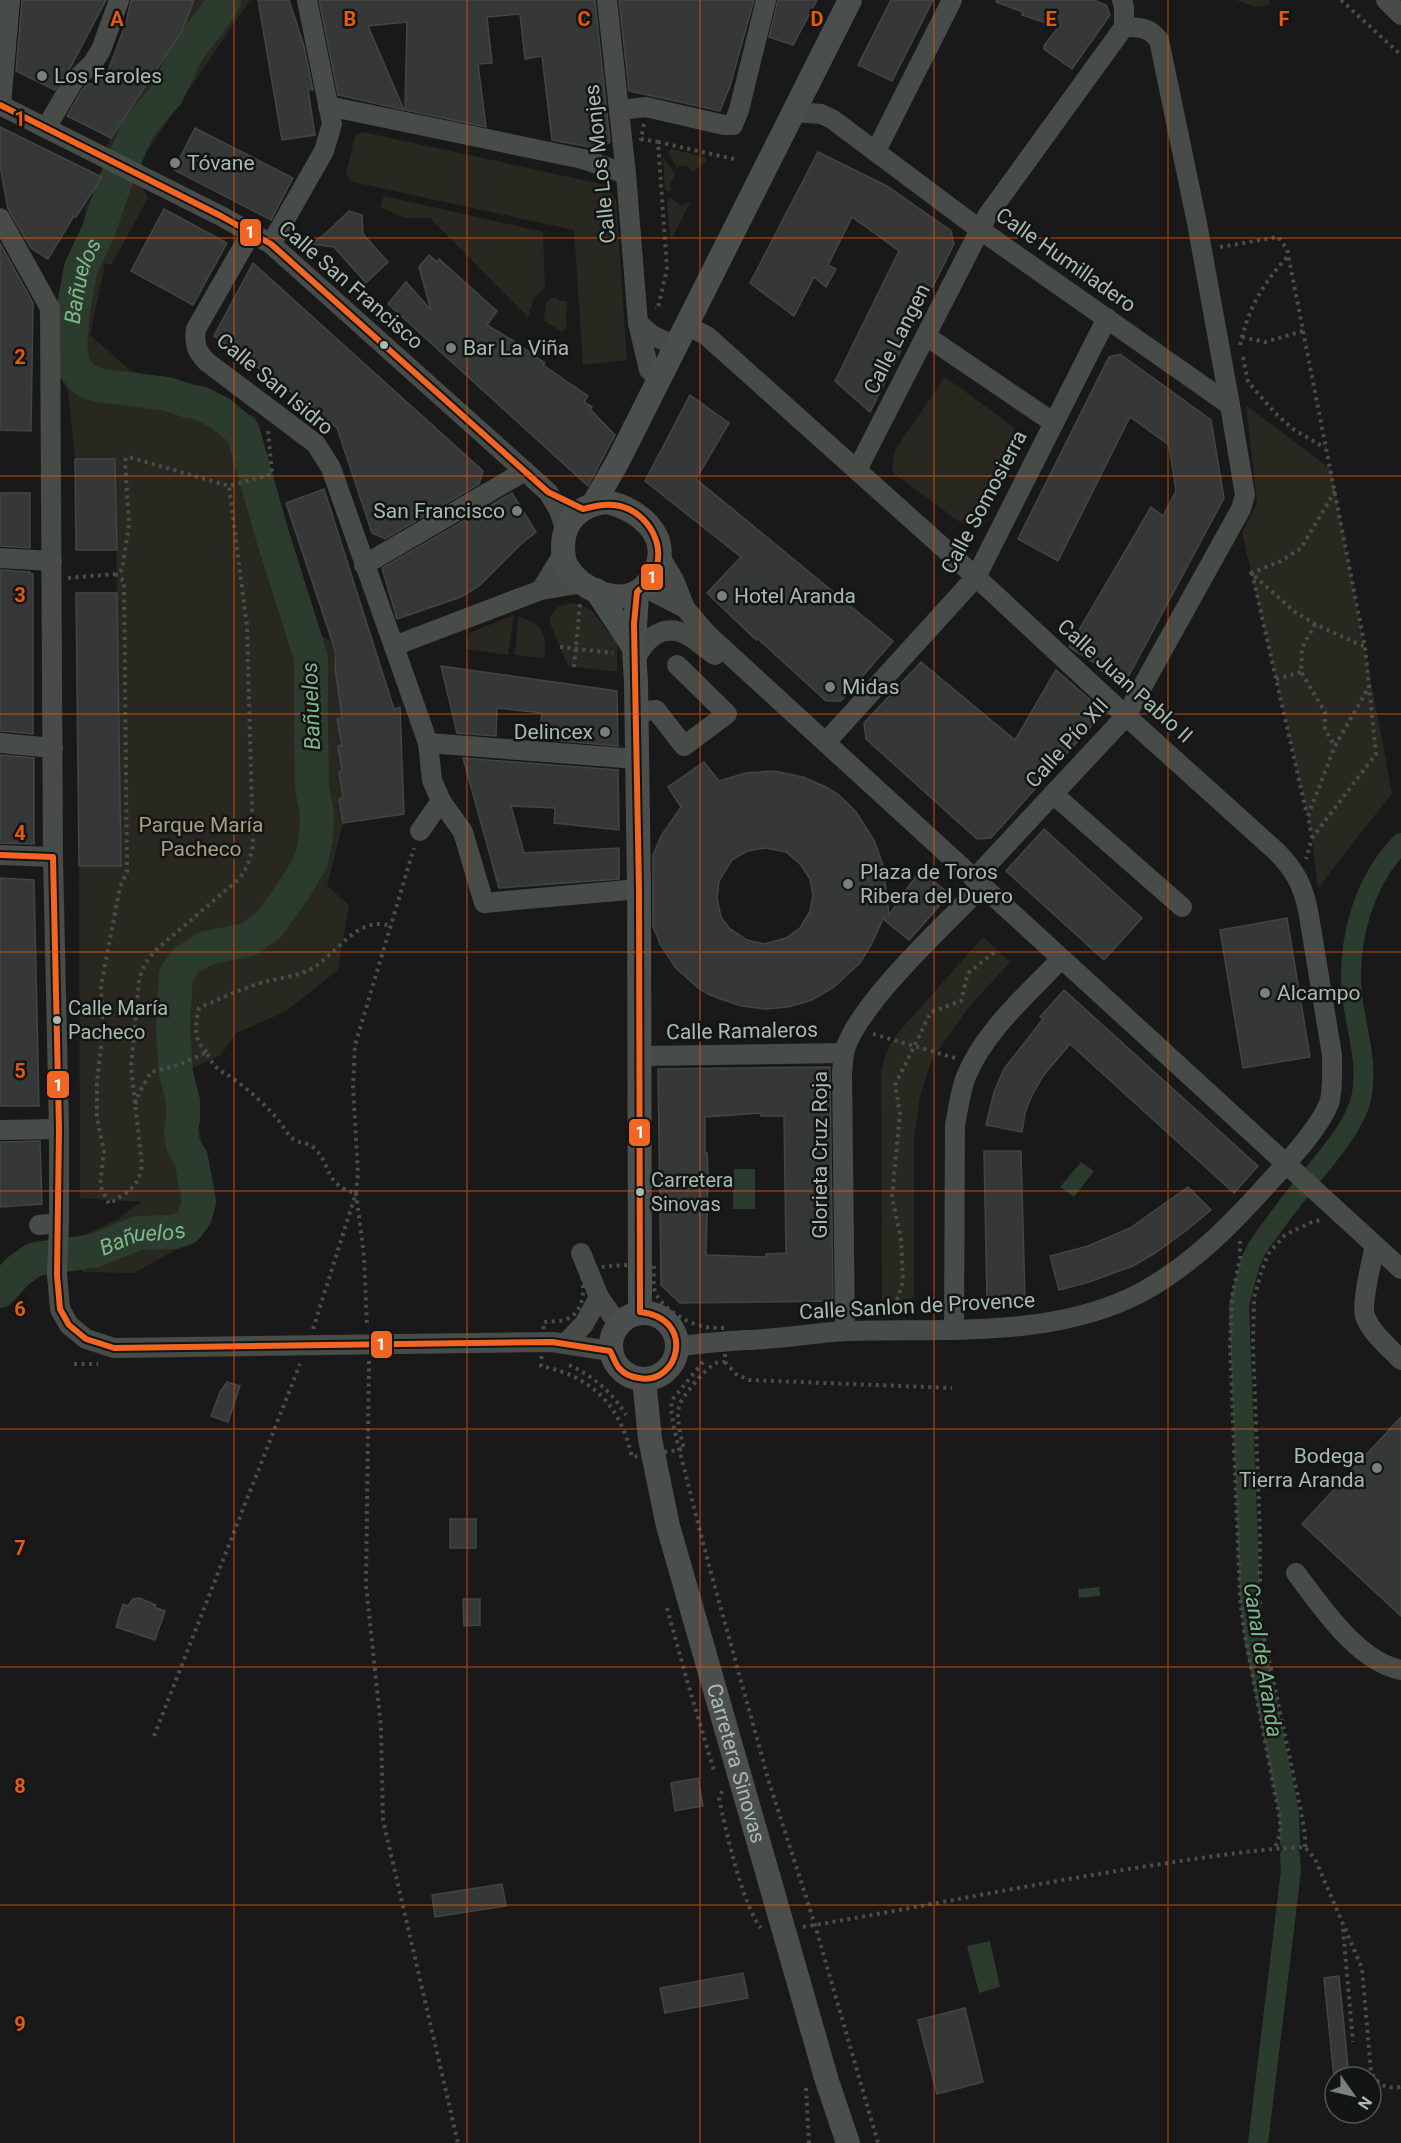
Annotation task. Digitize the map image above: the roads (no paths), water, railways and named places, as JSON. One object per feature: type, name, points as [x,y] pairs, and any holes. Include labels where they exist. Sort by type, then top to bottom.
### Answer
[{"type":"main road","points":[[634,655],[589,587],[567,567],[563,554],[565,529],[572,518],[589,506],[618,461],[850,0]]},
{"type":"main road","points":[[618,461],[619,489],[627,508]]},
{"type":"main road","points":[[589,506],[607,502],[627,508],[650,526],[659,544],[661,558],[654,574],[641,590],[632,595],[618,597],[589,587]]},
{"type":"main road","points":[[640,1312],[639,889],[634,655],[641,590]]},
{"type":"main road","points":[[640,1312],[661,1317],[675,1333],[677,1347],[671,1365],[663,1373],[653,1378],[631,1377],[621,1371],[610,1351],[610,1340],[618,1324],[630,1315],[640,1312]]},
{"type":"main road","name":"Carretera Sinovas","points":[[644,1379],[651,1449],[674,1548],[738,1769],[775,1932],[848,2143]]},
{"type":"street","points":[[1,105],[10,0]]},
{"type":"street","points":[[46,128],[73,82],[92,64],[101,50],[119,0]]},
{"type":"street","points":[[271,244],[324,151],[332,124],[307,0]]},
{"type":"street","name":"Calle Los Monjes","points":[[607,0],[649,370],[659,377]]},
{"type":"street","points":[[620,110],[646,107],[724,125],[733,124],[740,110],[766,0]]},
{"type":"street","points":[[876,151],[952,0]]},
{"type":"street","points":[[1122,0],[1124,27],[1142,27],[1153,32],[1159,40],[1197,223],[1230,405]]},
{"type":"street","points":[[1386,0],[1401,15]]},
{"type":"street","name":"Calle Langen","points":[[857,470],[979,229],[1124,27]]},
{"type":"street","name":"Calle San Francisco","points":[[1,105],[271,244],[548,492],[559,510],[565,529]]},
{"type":"street","points":[[328,106],[583,159],[626,174]]},
{"type":"street","name":"Calle Humilladero","points":[[793,112],[821,114],[832,119],[979,229],[1230,405]]},
{"type":"street","points":[[0,218],[50,308],[53,857],[59,1228],[57,1275],[60,1310],[69,1325],[86,1339],[114,1348],[373,1355],[566,1354],[610,1351]]},
{"type":"street","name":"Calle San Isidro","points":[[251,232],[196,329],[194,342],[198,354],[316,444],[331,468],[363,565],[428,743],[432,780],[441,801],[463,832],[484,903],[639,889]]},
{"type":"street","points":[[644,315],[652,335],[680,335]]},
{"type":"street","name":"Calle Somosierra","points":[[826,741],[976,577],[1107,318]]},
{"type":"street","name":"Calle Juan Pablo II","points":[[680,335],[707,336],[976,577],[1292,867],[1304,893],[1332,1055],[1333,1077],[1330,1102],[1292,1171]]},
{"type":"street","points":[[926,336],[1054,423]]},
{"type":"street","name":"Calle Pío XII","points":[[978,882],[1053,794],[1126,716],[1245,500],[1230,405]]},
{"type":"street","points":[[363,565],[525,471]]},
{"type":"street","name":"Calle San Francisco","points":[[548,492],[589,506]]},
{"type":"street","points":[[541,590],[563,554]]},
{"type":"street","points":[[0,558],[51,570]]},
{"type":"street","points":[[661,558],[675,580],[685,608],[707,634],[1401,1269]]},
{"type":"street","points":[[394,646],[541,590],[589,587]]},
{"type":"street","points":[[641,590],[685,608]]},
{"type":"street","points":[[634,655],[648,639],[667,630],[679,631],[710,652],[743,668]]},
{"type":"street","points":[[636,712],[656,710],[684,746],[727,714],[677,665]]},
{"type":"street","points":[[0,743],[53,748]]},
{"type":"street","points":[[428,743],[637,759]]},
{"type":"street","points":[[1053,794],[1182,907]]},
{"type":"street","points":[[419,835],[441,801]]},
{"type":"street","points":[[0,855],[53,857]]},
{"type":"street","name":"Glorieta Cruz Roja","points":[[845,1331],[842,1083],[844,1053],[855,1028],[871,1005],[978,882]]},
{"type":"street","points":[[954,1330],[955,1125],[960,1098],[972,1066],[993,1034],[1061,959]]},
{"type":"street","name":"Calle Ramaleros","points":[[640,1056],[844,1053]]},
{"type":"street","points":[[0,1130],[58,1129]]},
{"type":"street","name":"Calle Sanlon de Provence","points":[[677,1347],[727,1351],[845,1331],[954,1330],[1042,1324],[1109,1305],[1140,1293],[1194,1259],[1239,1216],[1292,1171]]},
{"type":"street","points":[[39,1225],[59,1228]]},
{"type":"street","points":[[1374,1245],[1365,1315],[1378,1337],[1401,1360]]},
{"type":"street","points":[[585,1262],[599,1296],[618,1324]]},
{"type":"street","points":[[566,1354],[599,1296]]},
{"type":"street","points":[[1296,1573],[1333,1622],[1361,1649],[1388,1667],[1401,1670]]},
{"type":"waterway","name":"Bañuelos","points":[[0,1291],[18,1271],[35,1259],[94,1251],[138,1233],[174,1232],[186,1228],[195,1216],[199,1202],[191,1158],[183,1146],[181,1131],[183,1101],[176,1074],[173,1029],[176,974],[187,960],[206,948],[247,940],[269,925],[311,861],[316,837],[317,814],[312,788],[311,658],[243,432],[220,413],[200,403],[168,394],[97,385],[85,380],[73,366],[70,345],[73,311],[81,268],[98,232],[114,185],[138,128],[167,94],[187,52],[224,0]]},
{"type":"waterway","name":"Canal de Aranda","points":[[1290,1842],[1289,1813],[1255,1642],[1250,1598],[1239,1305],[1250,1263],[1257,1248],[1336,1146],[1351,1122],[1361,1099],[1363,1060],[1352,995],[1351,975],[1355,933],[1367,894],[1388,859],[1401,843]]},
{"type":"waterway","name":"Canal de Aranda","points":[[1258,2143],[1291,1871],[1290,1855]]},
{"type":"place","name":"Los Faroles","points":[[42,76]]},
{"type":"place","name":"Tóvane","points":[[175,163]]},
{"type":"place","name":"Bar La Viña","points":[[451,348]]},
{"type":"place","name":"San Francisco","points":[[517,511]]},
{"type":"place","name":"Hotel Aranda","points":[[722,596]]},
{"type":"place","name":"Midas","points":[[830,687]]},
{"type":"place","name":"Delincex","points":[[605,732]]},
{"type":"place","name":"Plaza de Toros Ribera del Duero","points":[[848,884]]},
{"type":"place","name":"Alcampo","points":[[1265,993]]},
{"type":"place","name":"Calle María Pacheco","points":[[57,1020]]},
{"type":"place","name":"Carretera Sinovas","points":[[640,1192]]},
{"type":"place","name":"Bodega Tierra Aranda","points":[[1377,1468]]},
{"type":"park label","name":"Parque María Pacheco","points":[[201,837]]}]
